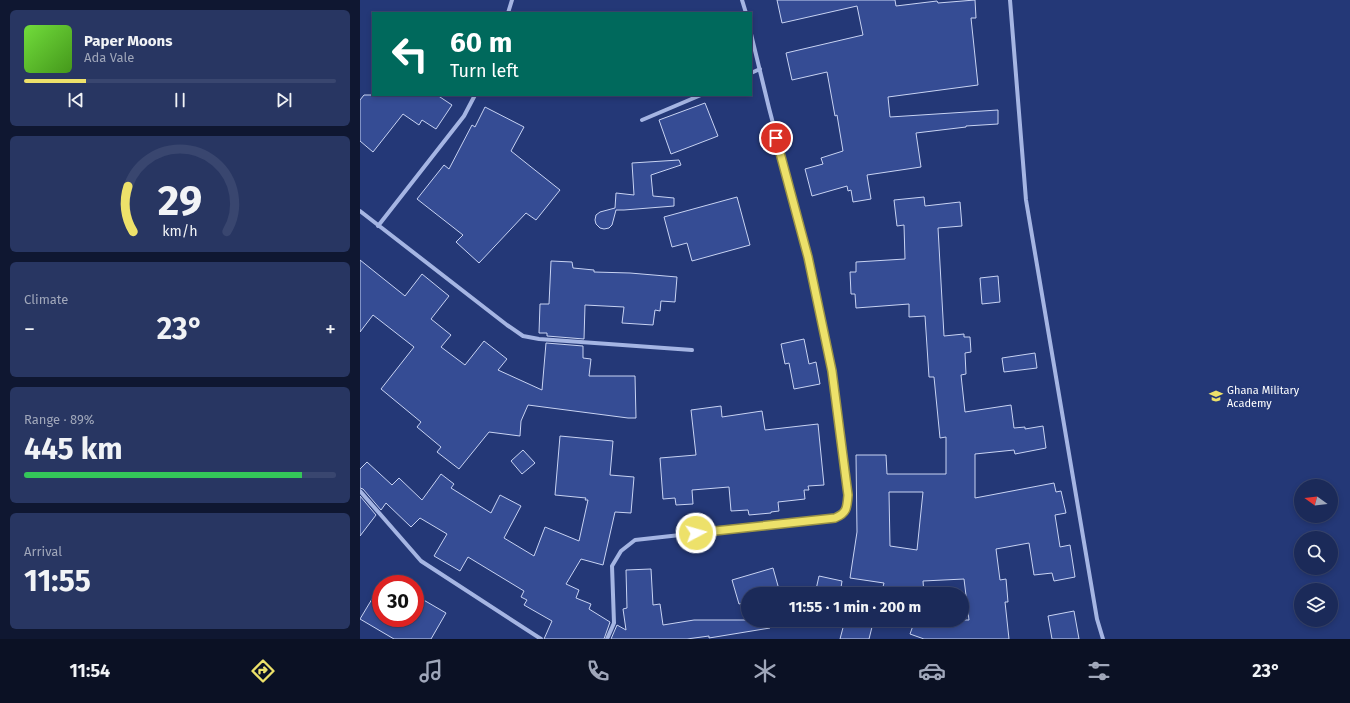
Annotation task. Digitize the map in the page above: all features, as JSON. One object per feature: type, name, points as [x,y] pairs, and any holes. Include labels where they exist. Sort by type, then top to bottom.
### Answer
[{"type":"street","points":[[508,12],[512,0]]},
{"type":"street","points":[[742,0],[746,12]]},
{"type":"street","points":[[1010,0],[1026,200],[1097,619],[1102,639]]},
{"type":"street","points":[[606,639],[614,623],[612,566],[621,551],[635,540],[835,518],[843,514],[847,507],[848,495],[832,371],[808,257],[752,38]]},
{"type":"street","points":[[752,73],[760,69]]},
{"type":"street","points":[[378,226],[464,116],[474,96]]},
{"type":"street","points":[[642,120],[699,96]]},
{"type":"street","points":[[360,211],[523,336],[539,339],[692,350]]},
{"type":"street","points":[[360,491],[421,561],[541,639]]},
{"type":"building","points":[[777,0],[895,0],[896,6],[937,1],[938,3],[975,0],[976,18],[971,18],[978,85],[888,97],[890,117],[998,110],[998,124],[966,126],[916,133],[921,167],[867,175],[871,199],[853,202],[851,190],[848,191],[847,186],[812,196],[805,169],[823,164],[821,158],[843,151],[837,115],[835,116],[827,72],[792,80],[786,53],[863,35],[857,6],[782,23]]},
{"type":"building","points":[[364,95],[438,96],[452,105],[436,129],[422,120],[419,125],[403,114],[373,152],[360,141],[360,100]]},
{"type":"building","points":[[705,103],[718,136],[671,154],[659,120]]},
{"type":"building","points":[[485,107],[524,127],[511,151],[560,190],[536,220],[526,213],[479,263],[456,242],[463,235],[417,199],[444,165],[449,169],[472,125],[475,127]]},
{"type":"building","points":[[679,160],[681,165],[651,175],[653,196],[674,198],[674,206],[616,210],[612,225],[609,228],[600,228],[596,224],[596,215],[600,212],[615,208],[616,193],[634,195],[632,163]]},
{"type":"building","points":[[737,197],[750,245],[692,261],[687,243],[672,247],[664,217]]},
{"type":"building","points":[[924,197],[925,206],[960,202],[962,226],[938,228],[944,336],[964,334],[964,337],[970,337],[971,352],[965,353],[966,374],[961,375],[965,412],[1011,405],[1014,428],[1025,427],[1025,429],[1043,426],[1046,448],[1015,454],[1014,450],[975,454],[975,498],[1054,483],[1056,492],[1061,491],[1066,513],[1055,515],[1060,547],[1070,545],[1075,577],[1054,581],[1052,573],[1034,575],[1029,543],[996,549],[1000,580],[1006,579],[1008,602],[1005,602],[1009,639],[924,639],[910,634],[912,627],[969,627],[969,587],[965,587],[964,579],[923,581],[923,587],[883,587],[884,583],[850,578],[857,532],[856,455],[886,455],[887,474],[946,474],[946,437],[940,438],[934,377],[929,377],[925,316],[909,317],[909,304],[856,308],[855,294],[851,294],[850,272],[856,272],[856,262],[905,259],[904,225],[897,226],[894,200]],"holes":[[[889,492],[923,492],[917,550],[890,546]]]},
{"type":"building","points":[[360,260],[405,296],[422,274],[449,296],[431,319],[451,335],[441,347],[465,365],[484,341],[507,359],[498,370],[542,390],[546,343],[583,346],[583,358],[591,359],[589,376],[635,376],[636,418],[528,405],[521,421],[520,436],[489,432],[459,469],[437,452],[441,447],[417,427],[421,422],[381,389],[414,347],[373,315],[360,332]]},
{"type":"building","points":[[551,261],[572,262],[573,268],[594,270],[594,272],[677,277],[675,302],[661,301],[660,311],[655,310],[653,325],[622,323],[624,307],[585,305],[584,339],[547,336],[547,333],[539,333],[540,304],[549,304]]},
{"type":"building","points":[[998,276],[1000,302],[982,304],[980,278]]},
{"type":"building","points":[[804,339],[809,364],[816,362],[820,384],[794,389],[789,363],[785,364],[781,344]]},
{"type":"building","points":[[1035,353],[1037,368],[1004,372],[1002,358]]},
{"type":"building","points":[[721,406],[722,417],[762,411],[765,430],[818,424],[824,485],[808,486],[809,490],[804,490],[805,499],[778,502],[779,511],[749,515],[748,510],[731,511],[729,487],[692,490],[693,504],[676,505],[675,498],[663,499],[660,458],[696,455],[691,410]]},
{"type":"building","points":[[560,436],[613,441],[610,475],[634,477],[631,513],[615,512],[603,565],[581,559],[566,584],[579,590],[576,598],[591,604],[589,609],[610,622],[604,639],[544,639],[552,621],[524,605],[527,600],[521,597],[524,591],[468,557],[460,571],[434,556],[447,534],[420,518],[411,527],[386,503],[381,510],[363,489],[360,488],[360,469],[367,462],[392,485],[399,478],[422,500],[441,474],[454,484],[451,488],[491,513],[500,495],[521,506],[504,538],[534,556],[545,527],[579,541],[588,500],[585,500],[586,498],[555,495]]},
{"type":"building","points":[[523,450],[535,463],[522,474],[511,461]]},
{"type":"building","points":[[360,496],[376,515],[360,536]]},
{"type":"building","points":[[773,568],[778,587],[741,587],[741,604],[739,604],[732,580]]},
{"type":"building","points":[[651,569],[653,605],[660,604],[663,625],[694,620],[741,620],[741,627],[770,628],[709,638],[709,636],[687,639],[611,639],[617,625],[626,630],[623,609],[627,608],[626,570]]},
{"type":"building","points":[[819,576],[842,581],[841,587],[817,587]]},
{"type":"building","points":[[372,599],[372,626],[360,619]]},
{"type":"building","points":[[424,600],[446,613],[431,639],[394,639],[374,627],[424,627]]},
{"type":"building","points":[[1074,611],[1079,639],[1052,639],[1048,616]]},
{"type":"building","points":[[843,627],[872,627],[869,639],[840,639]]},
{"type":"place","name":"Ghana Military Academy","points":[[1216,396]]},
{"type":"route","points":[[696,533],[835,518],[843,514],[847,507],[848,495],[832,371],[808,257],[776,138]]}]
